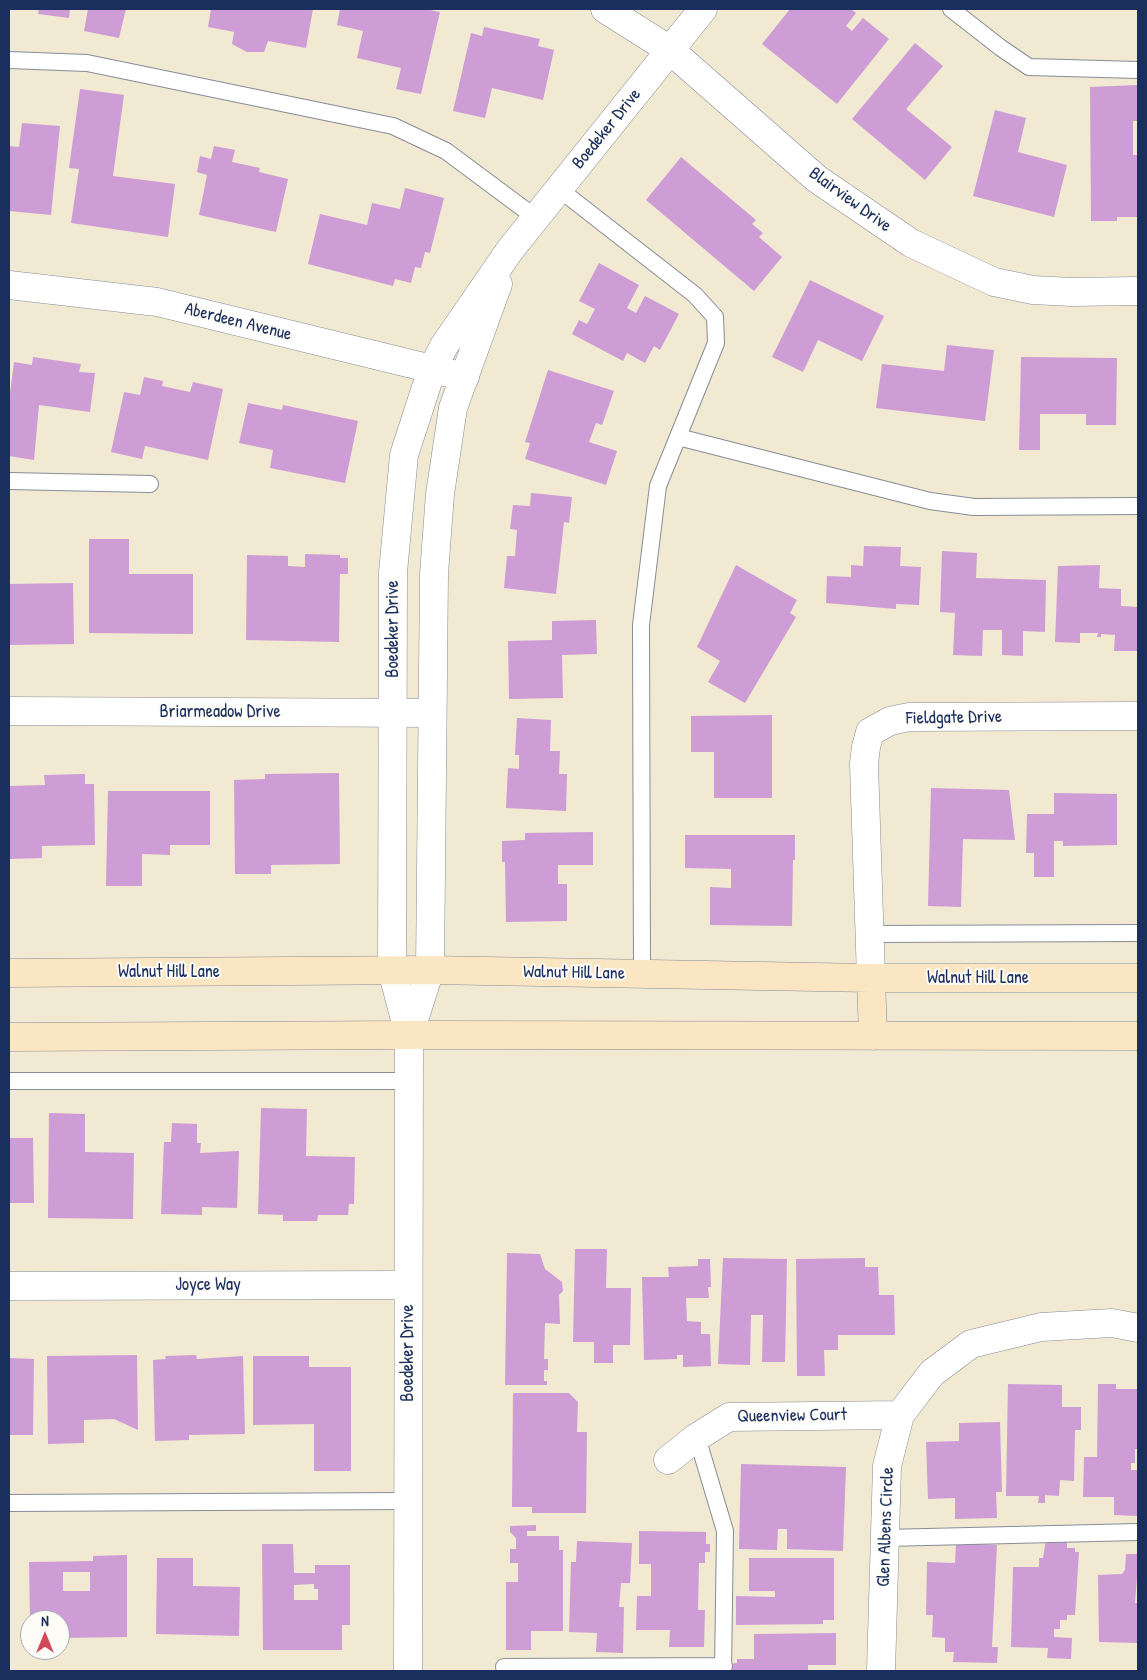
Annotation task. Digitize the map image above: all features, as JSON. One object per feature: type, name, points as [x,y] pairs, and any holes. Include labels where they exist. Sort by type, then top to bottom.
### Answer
[{"type":"main road","name":"Walnut Hill Lane","points":[[9,973],[430,970],[871,978],[1138,978]]},
{"type":"main road","points":[[871,978],[873,1036]]},
{"type":"main road","points":[[9,1037],[409,1035],[1138,1036]]},
{"type":"street","name":"Blairview Drive","points":[[605,9],[670,50],[817,179],[910,243],[994,282],[1033,290],[1072,292],[1138,291]]},
{"type":"street","name":"Boedeker Drive","points":[[408,1671],[409,1035],[392,970],[394,572],[404,455],[432,369],[444,346],[510,250],[703,9]]},
{"type":"street","name":"Boedeker Drive","points":[[409,1035],[430,970],[434,574],[440,494],[454,408],[510,250]]},
{"type":"street","name":"Aberdeen Avenue","points":[[9,285],[157,302],[465,377]]},
{"type":"street","name":"Briarmeadow Drive","points":[[9,711],[432,713]]},
{"type":"street","name":"Fieldgate Drive","points":[[871,978],[864,764],[870,732],[890,721],[909,717],[1138,716]]},
{"type":"street","name":"Joyce Way","points":[[9,1286],[408,1285]]},
{"type":"street","name":"Glen Albens Circle","points":[[881,1671],[887,1466],[900,1414],[932,1373],[970,1344],[1041,1328],[1112,1323],[1138,1328]]},
{"type":"street","name":"Queenview Court","points":[[668,1460],[697,1437],[730,1417],[900,1414]]},
{"type":"lane","points":[[952,9],[1001,48],[1029,67],[1138,70]]},
{"type":"lane","points":[[9,60],[87,63],[393,126],[446,151],[536,218]]},
{"type":"lane","points":[[559,189],[694,295],[715,317],[716,343],[658,486],[640,625],[642,974]]},
{"type":"lane","points":[[678,436],[930,502],[974,507],[1138,506]]},
{"type":"lane","points":[[9,481],[150,484]]},
{"type":"lane","points":[[870,934],[1138,933]]},
{"type":"lane","points":[[9,1081],[409,1081]]},
{"type":"lane","points":[[504,1667],[724,1669],[725,1531],[697,1437]]},
{"type":"lane","points":[[9,1503],[408,1501]]},
{"type":"lane","points":[[885,1538],[1138,1532]]},
{"type":"building","points":[[39,9],[70,9],[69,18],[38,14]]},
{"type":"building","points":[[88,9],[126,9],[119,38],[84,31]]},
{"type":"building","points":[[211,9],[313,9],[306,48],[268,41],[264,52],[247,52],[232,44],[234,32],[208,27]]},
{"type":"building","points":[[340,9],[425,9],[440,12],[421,94],[396,89],[401,68],[357,58],[363,31],[337,25]]},
{"type":"building","points":[[790,9],[851,9],[856,13],[846,26],[852,31],[863,18],[889,39],[837,104],[762,44]]},
{"type":"building","points":[[484,27],[540,39],[538,46],[554,50],[543,100],[492,88],[485,118],[453,111],[471,33],[482,36]]},
{"type":"building","points":[[915,43],[943,66],[906,109],[952,147],[925,180],[852,119]]},
{"type":"building","points":[[1138,85],[1138,121],[1133,121],[1133,155],[1138,155],[1138,217],[1117,217],[1117,221],[1091,221],[1090,87]]},
{"type":"building","points":[[80,89],[124,95],[113,176],[175,184],[168,237],[71,223],[79,169],[69,168]]},
{"type":"building","points":[[995,110],[1026,118],[1018,152],[1067,165],[1054,217],[973,196]]},
{"type":"building","points":[[22,123],[60,126],[51,215],[9,211],[9,146],[19,147]]},
{"type":"building","points":[[214,146],[235,150],[232,162],[260,168],[259,172],[288,179],[276,232],[199,215],[207,175],[197,172],[200,156],[211,159]]},
{"type":"building","points":[[681,157],[756,220],[752,224],[763,233],[759,237],[782,257],[754,291],[646,200]]},
{"type":"building","points":[[405,188],[444,198],[430,253],[425,252],[421,268],[415,267],[411,283],[395,279],[393,286],[308,264],[320,214],[367,225],[372,203],[400,209]]},
{"type":"building","points":[[599,263],[639,285],[627,308],[636,313],[645,296],[679,314],[660,350],[654,346],[645,363],[627,353],[623,361],[572,334],[579,320],[587,324],[595,309],[579,301]]},
{"type":"building","points":[[810,280],[884,316],[862,361],[818,340],[803,372],[772,357]]},
{"type":"building","points":[[947,345],[994,350],[985,421],[876,408],[882,364],[944,371]]},
{"type":"building","points":[[33,357],[81,364],[79,372],[95,373],[90,412],[39,405],[34,460],[9,456],[9,401],[14,362],[32,365]]},
{"type":"building","points":[[1021,357],[1117,358],[1116,425],[1086,425],[1086,414],[1040,414],[1040,450],[1019,450]]},
{"type":"building","points":[[548,370],[614,391],[602,425],[596,423],[589,442],[617,451],[606,485],[525,459],[530,443],[525,442]]},
{"type":"building","points":[[144,377],[163,381],[162,386],[190,392],[193,382],[223,389],[208,460],[145,446],[142,459],[111,452],[124,392],[140,395]]},
{"type":"building","points":[[248,403],[282,410],[283,405],[358,421],[345,483],[270,468],[273,450],[239,443]]},
{"type":"building","points":[[531,493],[572,497],[569,523],[564,522],[556,594],[504,588],[507,556],[515,556],[517,530],[510,529],[513,505],[530,506]]},
{"type":"building","points":[[89,539],[129,539],[129,574],[193,574],[193,634],[89,633]]},
{"type":"building","points":[[864,546],[901,547],[900,566],[921,567],[919,605],[896,604],[896,609],[826,603],[827,576],[851,577],[851,565],[863,566]]},
{"type":"building","points":[[942,551],[977,553],[976,578],[1046,580],[1045,632],[1023,631],[1023,656],[1002,655],[1002,630],[983,630],[982,656],[953,655],[955,613],[940,612]]},
{"type":"building","points":[[305,554],[340,555],[340,558],[348,558],[348,574],[340,574],[339,642],[246,640],[247,555],[288,556],[288,566],[305,567]]},
{"type":"building","points":[[736,565],[797,600],[790,613],[796,617],[745,703],[708,682],[720,661],[697,647]]},
{"type":"building","points":[[1100,565],[1099,588],[1121,589],[1121,606],[1138,607],[1138,651],[1114,651],[1115,635],[1101,634],[1101,637],[1097,637],[1098,633],[1080,633],[1080,643],[1055,642],[1058,566]]},
{"type":"building","points":[[73,583],[74,644],[9,645],[9,584]]},
{"type":"building","points":[[596,620],[597,654],[562,655],[563,698],[509,699],[508,641],[552,640],[552,621]]},
{"type":"building","points":[[772,715],[772,798],[714,798],[714,752],[691,752],[691,716]]},
{"type":"building","points":[[517,718],[551,720],[550,751],[560,751],[559,774],[567,774],[566,811],[506,808],[508,768],[519,769],[519,755],[515,755]]},
{"type":"building","points":[[339,773],[340,864],[271,865],[271,874],[235,874],[234,780],[265,779],[265,774]]},
{"type":"building","points":[[85,774],[85,784],[94,784],[95,845],[42,846],[42,858],[9,859],[9,786],[45,785],[44,775]]},
{"type":"building","points":[[931,788],[1009,790],[1015,840],[963,839],[961,907],[928,906]]},
{"type":"building","points":[[108,791],[210,791],[210,845],[170,845],[170,855],[142,854],[142,886],[106,886]]},
{"type":"building","points":[[1054,793],[1117,794],[1117,845],[1063,846],[1063,841],[1054,841],[1054,877],[1034,877],[1034,853],[1026,853],[1027,814],[1054,814]]},
{"type":"building","points":[[593,832],[593,865],[558,865],[558,884],[567,884],[567,921],[506,922],[505,862],[502,862],[502,841],[525,840],[525,833]]},
{"type":"building","points":[[685,835],[795,835],[792,926],[710,925],[710,887],[731,888],[731,869],[685,868]]},
{"type":"building","points":[[261,1108],[307,1109],[306,1156],[355,1157],[354,1204],[349,1204],[348,1215],[318,1215],[317,1221],[283,1221],[283,1215],[258,1214]]},
{"type":"building","points":[[49,1113],[85,1114],[85,1152],[134,1153],[133,1219],[48,1218]]},
{"type":"building","points":[[172,1123],[197,1124],[197,1143],[201,1143],[200,1153],[239,1151],[237,1208],[202,1207],[202,1215],[161,1214],[164,1142],[171,1142]]},
{"type":"building","points":[[9,1138],[33,1138],[34,1203],[9,1203]]},
{"type":"building","points":[[575,1249],[607,1249],[606,1288],[631,1288],[630,1345],[613,1345],[613,1363],[594,1363],[594,1342],[573,1342]]},
{"type":"building","points":[[507,1253],[540,1254],[545,1269],[562,1282],[563,1291],[559,1295],[560,1324],[545,1323],[544,1359],[548,1359],[548,1370],[544,1370],[544,1381],[547,1381],[547,1385],[505,1385]]},
{"type":"building","points":[[723,1258],[787,1259],[785,1362],[762,1362],[763,1315],[751,1315],[750,1365],[718,1364]]},
{"type":"building","points":[[865,1258],[865,1267],[878,1267],[879,1295],[894,1295],[895,1335],[838,1335],[838,1350],[824,1350],[825,1376],[797,1376],[796,1259]]},
{"type":"building","points":[[698,1259],[710,1259],[711,1287],[708,1287],[709,1298],[686,1298],[687,1321],[701,1322],[701,1334],[710,1334],[711,1366],[683,1367],[683,1355],[677,1355],[677,1359],[644,1360],[642,1277],[669,1277],[668,1267],[698,1266]]},
{"type":"building","points":[[137,1355],[138,1430],[114,1419],[84,1420],[84,1443],[48,1444],[47,1356]]},
{"type":"building","points":[[196,1355],[197,1359],[243,1356],[245,1434],[189,1435],[189,1440],[155,1441],[153,1360],[166,1359],[165,1356]]},
{"type":"building","points":[[253,1356],[309,1356],[309,1367],[351,1367],[351,1471],[314,1471],[314,1424],[253,1425]]},
{"type":"building","points":[[9,1358],[34,1359],[33,1435],[9,1435]]},
{"type":"building","points":[[1008,1384],[1062,1385],[1062,1407],[1081,1407],[1081,1430],[1075,1430],[1074,1481],[1060,1480],[1059,1496],[1045,1495],[1045,1503],[1038,1503],[1039,1496],[1006,1496]]},
{"type":"building","points":[[1098,1384],[1116,1384],[1116,1389],[1138,1389],[1138,1449],[1135,1449],[1135,1463],[1131,1463],[1131,1470],[1138,1470],[1138,1516],[1114,1515],[1114,1497],[1083,1497],[1084,1457],[1097,1457]]},
{"type":"building","points":[[513,1393],[569,1393],[578,1402],[577,1432],[587,1432],[586,1513],[532,1513],[532,1507],[512,1507]]},
{"type":"building","points":[[1000,1422],[1002,1492],[996,1492],[997,1518],[955,1519],[955,1498],[928,1499],[926,1442],[959,1441],[959,1423]]},
{"type":"building","points":[[741,1464],[846,1467],[843,1551],[787,1549],[787,1529],[778,1529],[777,1550],[739,1549]]},
{"type":"building","points":[[536,1525],[536,1531],[527,1531],[527,1536],[559,1536],[559,1550],[563,1550],[563,1631],[531,1631],[531,1650],[506,1650],[506,1582],[518,1582],[518,1563],[510,1563],[510,1549],[516,1549],[516,1538],[510,1532],[510,1526]]},
{"type":"building","points":[[639,1531],[706,1532],[706,1544],[710,1544],[710,1552],[705,1552],[705,1563],[699,1563],[698,1610],[705,1610],[704,1647],[669,1647],[670,1630],[636,1630],[637,1596],[651,1596],[651,1564],[639,1564]]},
{"type":"building","points":[[1046,1539],[1067,1540],[1067,1548],[1075,1548],[1075,1552],[1079,1552],[1075,1615],[1067,1615],[1067,1620],[1060,1620],[1060,1629],[1054,1629],[1054,1637],[1072,1638],[1071,1659],[1047,1658],[1048,1648],[1011,1647],[1013,1567],[1039,1567],[1039,1558],[1043,1558]]},
{"type":"building","points":[[577,1541],[632,1543],[630,1583],[621,1583],[619,1607],[624,1607],[623,1653],[596,1652],[597,1633],[569,1632],[571,1562],[576,1562]]},
{"type":"building","points":[[956,1543],[997,1545],[992,1647],[998,1647],[997,1663],[953,1662],[954,1652],[945,1652],[945,1638],[932,1637],[933,1615],[926,1615],[927,1562],[955,1563]]},
{"type":"building","points":[[262,1544],[293,1544],[294,1573],[315,1573],[315,1565],[350,1565],[350,1625],[342,1625],[342,1650],[263,1650]],"holes":[[[314,1584],[314,1589],[318,1589],[318,1600],[294,1600],[294,1585]]]},
{"type":"building","points":[[1126,1554],[1138,1554],[1135,1603],[1138,1603],[1138,1643],[1099,1642],[1098,1575],[1122,1574],[1125,1570]]},
{"type":"building","points":[[127,1555],[127,1637],[70,1638],[70,1610],[30,1610],[29,1562],[93,1561],[93,1556]],"holes":[[[63,1572],[90,1572],[90,1591],[63,1591]]]},
{"type":"building","points":[[157,1558],[193,1558],[193,1586],[240,1587],[239,1636],[156,1634]]},
{"type":"building","points":[[749,1558],[834,1558],[834,1620],[823,1620],[823,1624],[736,1625],[736,1596],[775,1597],[775,1591],[749,1591]]},
{"type":"building","points":[[836,1633],[836,1665],[808,1665],[808,1671],[727,1671],[727,1664],[737,1663],[737,1659],[754,1659],[754,1634]]}]
